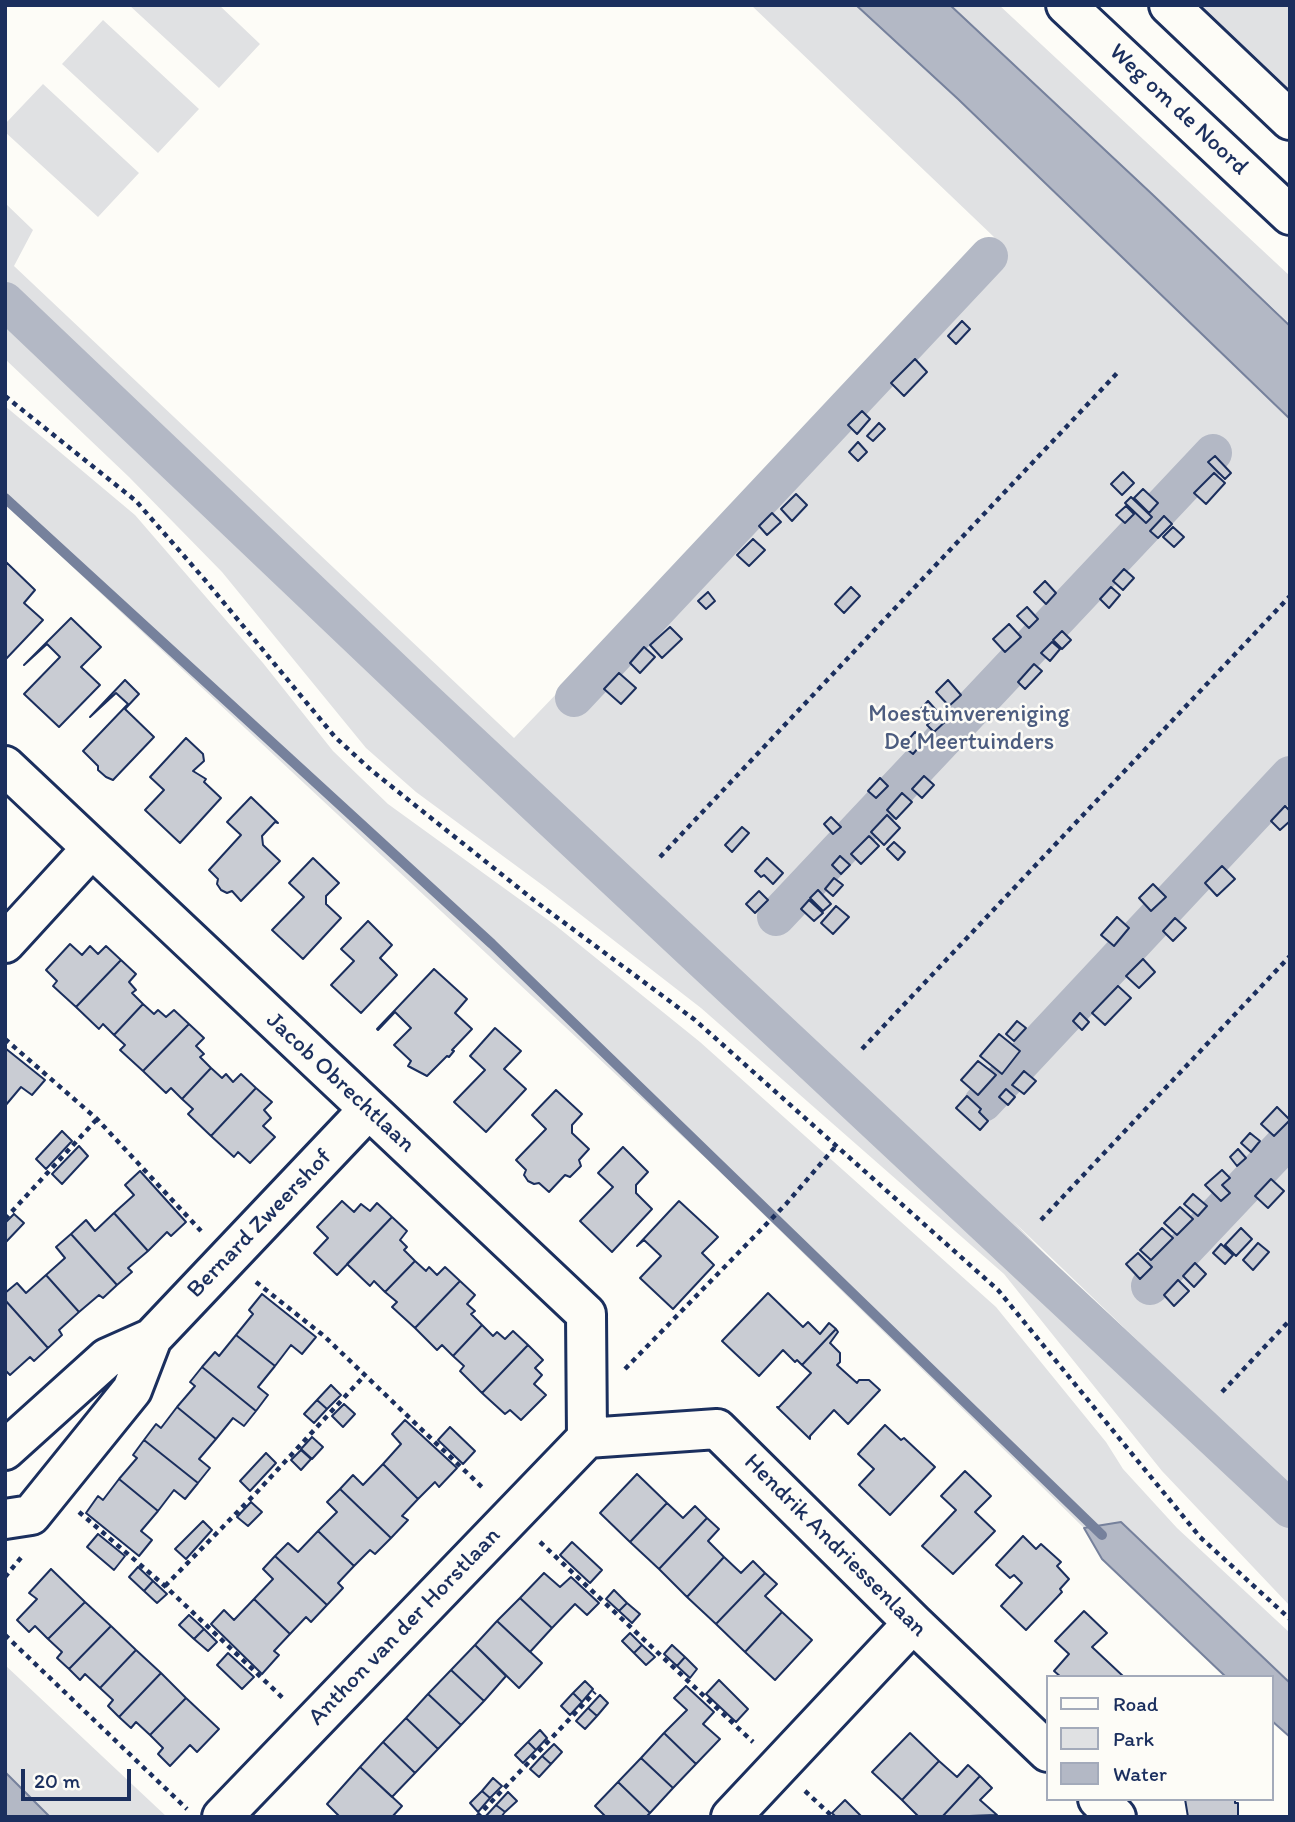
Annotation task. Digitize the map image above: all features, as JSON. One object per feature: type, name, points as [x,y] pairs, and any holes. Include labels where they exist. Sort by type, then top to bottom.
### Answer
[{"type":"main road","name":"Weg om de Noord","points":[[1066,5],[1290,215]]},
{"type":"main road","points":[[1169,5],[1290,120]]},
{"type":"main road","name":"Jacob Obrechtlaan","points":[[5,766],[586,1314],[587,1438]]},
{"type":"main road","points":[[5,943],[92,848]]},
{"type":"main road","name":"Bernard Zweershof","points":[[5,1519],[31,1515],[132,1390],[152,1338],[368,1110]]},
{"type":"main road","name":"Bernard Zweershof","points":[[5,1450],[107,1359],[152,1338]]},
{"type":"main road","name":"Hendrik Andriessenlaan","points":[[587,1438],[717,1429],[1046,1750]]},
{"type":"main road","name":"Anthon van der Horstlaan","points":[[235,1812],[311,1724],[587,1438]]},
{"type":"main road","points":[[731,1817],[913,1623]]},
{"type":"main road","points":[[1100,1801],[1116,1817]]},
{"type":"path","points":[[660,857],[1120,370]]},
{"type":"path","points":[[5,396],[135,501],[205,580],[335,737],[371,770],[535,901],[695,1020],[998,1290],[1200,1537],[1290,1619]]},
{"type":"path","points":[[862,1049],[1290,596]]},
{"type":"path","points":[[1041,1220],[1290,956]]},
{"type":"path","points":[[5,1039],[97,1119],[226,1258],[324,1336],[832,1817]]},
{"type":"path","points":[[5,1219],[97,1119]]},
{"type":"path","points":[[587,1391],[611,1384],[786,1204],[836,1146]]},
{"type":"path","points":[[1222,1392],[1290,1320]]},
{"type":"path","points":[[165,1586],[257,1492],[364,1376]]},
{"type":"path","points":[[49,1493],[75,1508],[165,1586],[311,1724]]},
{"type":"path","points":[[5,1635],[195,1817]]},
{"type":"path","points":[[477,1817],[595,1692]]},
{"type":"green space","points":[[129,5],[219,5],[260,44],[219,88]]},
{"type":"green space","name":"Moestuinvereniging De Meertuinders","points":[[751,5],[856,5],[958,99],[1290,419],[1290,1487],[1013,1221],[1290,1508],[1290,1606],[1162,1471],[1004,1274],[701,1008],[545,887],[416,792],[366,748],[222,572],[129,477],[5,359],[5,203],[33,230],[14,266],[514,738],[994,237]]},
{"type":"green space","points":[[950,5],[999,5],[1290,276],[1290,324]]},
{"type":"green space","points":[[1198,5],[1290,5],[1290,92]]},
{"type":"green space","points":[[103,20],[199,109],[158,153],[62,64]]},
{"type":"green space","points":[[43,84],[139,173],[98,217],[5,132],[5,124]]},
{"type":"green space","points":[[5,406],[135,515],[263,663],[333,751],[388,804],[555,925],[700,1042],[996,1307],[1106,1442],[1123,1469],[1177,1528],[1290,1633],[1290,1683],[1121,1522],[1084,1528],[714,1166],[19,517],[5,502]]},
{"type":"green space","points":[[5,1665],[167,1817],[50,1817],[5,1772]]},
{"type":"water","points":[[856,5],[950,5],[1153,195],[1290,326],[1290,419],[958,99]]},
{"type":"water","points":[[1121,1522],[1290,1683],[1290,1737],[1274,1723],[1274,1675],[1224,1675],[1102,1559],[1084,1528]]},
{"type":"water","points":[[5,1772],[50,1817],[5,1817]]},
{"type":"building","points":[[962,321],[970,329],[956,344],[948,336]]},
{"type":"building","points":[[915,359],[927,372],[904,396],[891,383]]},
{"type":"building","points":[[862,411],[870,419],[857,434],[848,425]]},
{"type":"building","points":[[879,423],[885,429],[873,441],[867,436]]},
{"type":"building","points":[[858,442],[867,452],[858,461],[849,452]]},
{"type":"building","points":[[1215,456],[1231,473],[1225,479],[1208,462]]},
{"type":"building","points":[[1123,472],[1134,483],[1122,495],[1111,484]]},
{"type":"building","points":[[1214,473],[1225,483],[1206,504],[1194,493]]},
{"type":"building","points":[[1143,489],[1158,503],[1149,513],[1134,498]]},
{"type":"building","points":[[796,494],[807,505],[792,521],[781,509]]},
{"type":"building","points":[[1131,497],[1152,517],[1146,523],[1125,503]]},
{"type":"building","points":[[1126,506],[1134,514],[1125,523],[1116,515]]},
{"type":"building","points":[[772,513],[781,522],[767,535],[759,526]]},
{"type":"building","points":[[1164,516],[1172,524],[1158,538],[1150,531]]},
{"type":"building","points":[[1173,527],[1184,537],[1174,547],[1163,537]]},
{"type":"building","points":[[753,539],[765,550],[749,566],[737,555]]},
{"type":"building","points":[[6,562],[35,590],[24,603],[43,620],[5,660]]},
{"type":"building","points":[[1124,569],[1134,578],[1123,590],[1113,581]]},
{"type":"building","points":[[1045,581],[1056,593],[1046,604],[1034,592]]},
{"type":"building","points":[[851,587],[860,596],[844,613],[835,604]]},
{"type":"building","points":[[1111,587],[1120,595],[1109,608],[1100,599]]},
{"type":"building","points":[[708,592],[715,601],[706,609],[698,601]]},
{"type":"building","points":[[1027,607],[1038,619],[1029,628],[1017,616]]},
{"type":"building","points":[[71,618],[101,647],[81,667],[100,685],[59,727],[24,694],[60,657],[47,644],[24,665]]},
{"type":"building","points":[[1009,624],[1021,637],[1005,652],[993,639]]},
{"type":"building","points":[[670,627],[682,639],[662,658],[650,645]]},
{"type":"building","points":[[1062,631],[1071,640],[1062,649],[1053,640]]},
{"type":"building","points":[[1052,642],[1060,649],[1050,661],[1041,653]]},
{"type":"building","points":[[644,647],[655,657],[640,673],[630,663]]},
{"type":"building","points":[[1034,664],[1042,671],[1025,689],[1018,682]]},
{"type":"building","points":[[619,673],[636,688],[621,704],[604,689]]},
{"type":"building","points":[[125,680],[139,694],[125,709],[154,737],[113,780],[98,770],[98,766],[83,751],[128,704],[116,693],[90,717]]},
{"type":"building","points":[[948,680],[961,695],[949,706],[936,692]]},
{"type":"building","points":[[928,701],[936,710],[926,720],[918,712]]},
{"type":"building","points":[[940,712],[947,720],[934,732],[927,725]]},
{"type":"building","points":[[915,732],[924,741],[913,754],[903,746]]},
{"type":"building","points":[[186,738],[203,754],[204,761],[193,771],[206,779],[204,782],[221,798],[180,843],[145,810],[164,790],[150,777]]},
{"type":"building","points":[[924,776],[934,785],[922,798],[912,789]]},
{"type":"building","points":[[880,778],[888,786],[876,798],[868,791]]},
{"type":"building","points":[[902,793],[912,802],[896,819],[887,810]]},
{"type":"building","points":[[251,797],[278,823],[275,822],[262,836],[263,845],[280,861],[241,901],[232,891],[227,893],[221,890],[217,884],[218,879],[209,870],[241,835],[227,822]]},
{"type":"building","points":[[1285,806],[1290,811],[1290,821],[1280,830],[1271,821]]},
{"type":"building","points":[[887,815],[900,828],[884,845],[871,832]]},
{"type":"building","points":[[831,817],[841,827],[833,834],[824,824]]},
{"type":"building","points":[[742,827],[749,833],[732,852],[725,845]]},
{"type":"building","points":[[869,836],[879,846],[861,864],[851,854]]},
{"type":"building","points":[[894,842],[905,852],[898,860],[887,849]]},
{"type":"building","points":[[840,856],[850,865],[841,874],[832,865]]},
{"type":"building","points":[[313,858],[339,883],[326,896],[326,904],[341,918],[303,959],[272,930],[304,897],[289,883]]},
{"type":"building","points":[[767,858],[783,873],[773,884],[755,871]]},
{"type":"building","points":[[1222,866],[1235,879],[1217,896],[1205,883]]},
{"type":"building","points":[[834,878],[843,885],[833,896],[825,889]]},
{"type":"building","points":[[1153,884],[1166,897],[1151,911],[1139,898]]},
{"type":"building","points":[[818,890],[831,904],[823,911],[810,898]]},
{"type":"building","points":[[759,891],[768,900],[755,913],[746,904]]},
{"type":"building","points":[[809,900],[823,913],[814,921],[801,909]]},
{"type":"building","points":[[836,906],[849,917],[833,934],[821,923]]},
{"type":"building","points":[[1117,917],[1129,928],[1114,946],[1101,935]]},
{"type":"building","points":[[1175,918],[1186,928],[1173,941],[1163,931]]},
{"type":"building","points":[[368,921],[392,945],[380,958],[397,975],[361,1013],[331,985],[354,961],[341,949]]},
{"type":"building","points":[[70,944],[82,955],[90,946],[98,954],[106,946],[121,960],[76,1007],[53,986],[57,981],[46,970]]},
{"type":"building","points":[[1143,959],[1155,972],[1139,988],[1126,976]]},
{"type":"building","points":[[121,960],[136,974],[129,982],[136,990],[132,993],[143,1004],[114,1035],[103,1024],[99,1029],[76,1007]]},
{"type":"building","points":[[434,969],[467,999],[455,1013],[472,1029],[452,1050],[454,1051],[449,1057],[427,1076],[408,1066],[411,1061],[394,1045],[411,1028],[395,1012],[377,1029]]},
{"type":"building","points":[[1118,986],[1131,998],[1105,1025],[1092,1013]]},
{"type":"building","points":[[143,1004],[154,1014],[158,1010],[166,1017],[174,1010],[189,1024],[143,1071],[120,1050],[125,1045],[114,1035]]},
{"type":"building","points":[[1080,1013],[1089,1022],[1082,1030],[1073,1021]]},
{"type":"building","points":[[1017,1021],[1026,1028],[1014,1041],[1006,1034]]},
{"type":"building","points":[[189,1024],[204,1038],[196,1046],[204,1054],[200,1057],[211,1068],[182,1099],[171,1088],[166,1093],[143,1071]]},
{"type":"building","points":[[495,1028],[521,1051],[504,1069],[526,1089],[486,1132],[454,1102],[485,1070],[470,1056]]},
{"type":"building","points":[[999,1034],[1020,1051],[1002,1074],[980,1056]]},
{"type":"building","points":[[5,1048],[45,1080],[32,1095],[21,1087],[5,1106]]},
{"type":"building","points":[[978,1061],[996,1075],[978,1095],[961,1080]]},
{"type":"building","points":[[211,1068],[222,1078],[226,1074],[233,1082],[241,1074],[256,1088],[211,1136],[188,1114],[193,1109],[182,1099]]},
{"type":"building","points":[[1024,1071],[1036,1081],[1024,1094],[1012,1085]]},
{"type":"building","points":[[256,1088],[272,1102],[264,1110],[271,1118],[263,1126],[275,1137],[250,1163],[238,1152],[234,1157],[211,1136]]},
{"type":"building","points":[[1006,1089],[1015,1097],[1008,1105],[999,1097]]},
{"type":"building","points":[[556,1090],[582,1114],[572,1125],[572,1133],[589,1149],[579,1160],[581,1166],[570,1177],[565,1175],[549,1192],[539,1183],[528,1181],[524,1175],[526,1170],[516,1160],[546,1129],[532,1115]]},
{"type":"building","points":[[967,1096],[981,1109],[979,1112],[988,1121],[980,1130],[956,1108]]},
{"type":"building","points":[[1277,1107],[1290,1120],[1274,1136],[1261,1124]]},
{"type":"building","points":[[62,1131],[72,1141],[46,1169],[36,1159]]},
{"type":"building","points":[[1250,1133],[1260,1141],[1251,1152],[1241,1143]]},
{"type":"building","points":[[79,1146],[88,1156],[62,1184],[52,1174]]},
{"type":"building","points":[[623,1147],[648,1172],[636,1185],[636,1193],[652,1209],[612,1252],[580,1221],[613,1187],[598,1173]]},
{"type":"building","points":[[1238,1149],[1246,1158],[1237,1166],[1230,1157]]},
{"type":"building","points":[[1222,1170],[1230,1178],[1222,1185],[1230,1193],[1221,1201],[1205,1185]]},
{"type":"building","points":[[140,1171],[186,1222],[171,1236],[167,1232],[148,1251],[114,1213],[134,1195],[125,1185]]},
{"type":"building","points":[[1271,1179],[1284,1191],[1268,1208],[1255,1196]]},
{"type":"building","points":[[1193,1194],[1207,1206],[1198,1216],[1184,1204]]},
{"type":"building","points":[[342,1201],[354,1212],[361,1204],[370,1211],[377,1203],[392,1217],[337,1275],[314,1253],[328,1238],[317,1227]]},
{"type":"building","points":[[679,1201],[718,1237],[702,1253],[714,1265],[673,1309],[640,1278],[661,1256],[644,1240],[637,1246]]},
{"type":"building","points":[[1180,1207],[1193,1219],[1177,1235],[1164,1223]]},
{"type":"building","points":[[114,1213],[148,1251],[128,1268],[132,1272],[117,1285],[71,1234],[86,1220],[95,1231]]},
{"type":"building","points":[[14,1214],[24,1223],[5,1243],[5,1223]]},
{"type":"building","points":[[392,1217],[407,1231],[400,1240],[407,1247],[404,1250],[415,1261],[385,1292],[374,1281],[370,1286],[347,1264]]},
{"type":"building","points":[[1162,1228],[1173,1238],[1151,1260],[1140,1250]]},
{"type":"building","points":[[1241,1228],[1252,1239],[1236,1256],[1225,1245]]},
{"type":"building","points":[[71,1234],[117,1285],[103,1298],[99,1295],[79,1312],[46,1275],[65,1258],[56,1247]]},
{"type":"building","points":[[1258,1243],[1269,1252],[1253,1270],[1243,1260]]},
{"type":"building","points":[[1221,1244],[1233,1255],[1225,1264],[1213,1253]]},
{"type":"building","points":[[1138,1253],[1152,1267],[1140,1279],[1126,1264]]},
{"type":"building","points":[[415,1261],[426,1271],[429,1267],[437,1275],[445,1267],[460,1281],[415,1328],[392,1307],[397,1302],[385,1292]]},
{"type":"building","points":[[1195,1263],[1206,1274],[1194,1287],[1183,1276]]},
{"type":"building","points":[[46,1275],[79,1312],[59,1330],[62,1335],[48,1348],[5,1300],[5,1293],[17,1283],[26,1293]]},
{"type":"building","points":[[1178,1280],[1189,1291],[1174,1306],[1164,1295]]},
{"type":"building","points":[[460,1281],[475,1295],[467,1304],[475,1311],[471,1314],[482,1325],[453,1356],[442,1345],[437,1350],[415,1328]]},
{"type":"building","points":[[768,1293],[803,1327],[808,1322],[820,1334],[829,1323],[836,1329],[802,1365],[783,1350],[759,1376],[722,1341]]},
{"type":"building","points":[[262,1294],[316,1337],[302,1354],[291,1345],[275,1366],[236,1335],[253,1314],[249,1310]]},
{"type":"building","points":[[5,1300],[48,1348],[34,1361],[30,1357],[10,1375],[5,1370]]},
{"type":"building","points":[[482,1325],[493,1336],[497,1332],[505,1339],[513,1331],[528,1345],[482,1393],[460,1371],[464,1366],[453,1356]]},
{"type":"building","points":[[836,1329],[838,1332],[830,1343],[840,1353],[840,1362],[837,1365],[857,1383],[859,1380],[869,1380],[880,1390],[848,1424],[834,1410],[810,1439],[777,1407],[811,1373],[802,1365]]},
{"type":"building","points":[[236,1335],[275,1366],[258,1387],[268,1395],[256,1411],[202,1367],[215,1352],[219,1356]]},
{"type":"building","points":[[528,1345],[543,1360],[535,1368],[542,1375],[534,1384],[546,1395],[521,1420],[510,1410],[505,1414],[482,1393]]},
{"type":"building","points":[[202,1367],[256,1411],[244,1426],[233,1418],[216,1439],[177,1407],[195,1386],[190,1382]]},
{"type":"building","points":[[331,1385],[341,1395],[327,1409],[317,1400]]},
{"type":"building","points":[[317,1400],[327,1409],[314,1423],[304,1414]]},
{"type":"building","points":[[344,1404],[355,1414],[343,1427],[332,1416]]},
{"type":"building","points":[[177,1407],[216,1439],[199,1459],[210,1468],[198,1483],[144,1440],[156,1424],[161,1428]]},
{"type":"building","points":[[405,1420],[457,1468],[439,1487],[435,1482],[418,1499],[383,1464],[401,1444],[392,1434]]},
{"type":"building","points":[[885,1425],[901,1440],[904,1438],[935,1467],[890,1515],[859,1485],[874,1469],[858,1454]]},
{"type":"building","points":[[450,1427],[475,1451],[463,1464],[438,1440]]},
{"type":"building","points":[[312,1437],[323,1447],[312,1459],[301,1449]]},
{"type":"building","points":[[144,1440],[198,1483],[185,1499],[174,1490],[158,1511],[119,1479],[137,1458],[133,1455]]},
{"type":"building","points":[[301,1450],[311,1459],[301,1470],[291,1460]]},
{"type":"building","points":[[266,1453],[276,1463],[250,1491],[240,1481]]},
{"type":"building","points":[[383,1464],[418,1499],[402,1516],[408,1520],[391,1538],[340,1489],[353,1475],[363,1485]]},
{"type":"building","points":[[965,1471],[991,1496],[975,1512],[995,1531],[953,1574],[922,1546],[956,1510],[941,1496]]},
{"type":"building","points":[[637,1474],[667,1503],[630,1542],[600,1513]]},
{"type":"building","points":[[119,1479],[158,1511],[141,1531],[152,1540],[139,1556],[86,1513],[98,1496],[103,1500]]},
{"type":"building","points":[[340,1489],[391,1538],[375,1554],[370,1550],[354,1566],[318,1531],[337,1512],[327,1502]]},
{"type":"building","points":[[251,1502],[262,1512],[248,1526],[237,1517]]},
{"type":"building","points":[[667,1503],[683,1518],[695,1506],[707,1518],[659,1569],[630,1542]]},
{"type":"building","points":[[707,1518],[719,1529],[708,1541],[724,1557],[687,1597],[659,1569]]},
{"type":"building","points":[[203,1521],[212,1530],[186,1559],[175,1549]]},
{"type":"building","points":[[318,1531],[354,1566],[338,1583],[343,1588],[327,1605],[275,1556],[288,1543],[298,1552]]},
{"type":"building","points":[[98,1534],[125,1556],[114,1570],[87,1547]]},
{"type":"building","points":[[1023,1536],[1036,1549],[1041,1544],[1061,1562],[1057,1566],[1069,1579],[1060,1589],[1062,1592],[1026,1630],[1001,1606],[1022,1583],[1014,1575],[1010,1578],[996,1565]]},
{"type":"building","points":[[572,1542],[602,1570],[590,1583],[560,1555]]},
{"type":"building","points":[[275,1556],[327,1605],[311,1622],[306,1617],[290,1634],[254,1599],[273,1579],[263,1569]]},
{"type":"building","points":[[724,1557],[741,1573],[753,1561],[765,1573],[716,1624],[687,1597]]},
{"type":"building","points":[[138,1567],[153,1581],[144,1591],[129,1577]]},
{"type":"building","points":[[51,1569],[85,1602],[48,1639],[35,1626],[29,1632],[17,1620],[37,1599],[29,1593]]},
{"type":"building","points":[[544,1573],[560,1587],[571,1577],[599,1603],[587,1615],[575,1604],[552,1628],[520,1598]]},
{"type":"building","points":[[765,1573],[777,1584],[765,1596],[782,1612],[745,1652],[716,1624]]},
{"type":"building","points":[[153,1581],[167,1594],[157,1603],[144,1591]]},
{"type":"building","points":[[614,1590],[627,1603],[619,1611],[606,1599]]},
{"type":"building","points":[[520,1598],[552,1628],[530,1652],[497,1621]]},
{"type":"building","points":[[254,1599],[290,1634],[274,1651],[279,1655],[262,1674],[211,1624],[224,1610],[234,1620]]},
{"type":"building","points":[[85,1602],[111,1626],[69,1669],[57,1658],[62,1652],[48,1639]]},
{"type":"building","points":[[627,1603],[640,1614],[632,1623],[619,1611]]},
{"type":"building","points":[[1084,1611],[1107,1633],[1092,1647],[1122,1675],[1059,1675],[1054,1671],[1069,1654],[1055,1641]]},
{"type":"building","points":[[782,1612],[812,1640],[775,1680],[745,1652]]},
{"type":"building","points":[[189,1615],[204,1629],[194,1639],[179,1625]]},
{"type":"building","points":[[497,1621],[542,1663],[519,1688],[475,1645]]},
{"type":"building","points":[[111,1626],[136,1650],[100,1688],[85,1674],[80,1680],[69,1669]]},
{"type":"building","points":[[204,1629],[217,1642],[208,1651],[194,1639]]},
{"type":"building","points":[[630,1633],[642,1645],[634,1653],[622,1641]]},
{"type":"building","points":[[475,1645],[506,1676],[484,1701],[451,1670]]},
{"type":"building","points":[[642,1645],[655,1657],[646,1665],[634,1653]]},
{"type":"building","points":[[672,1645],[685,1657],[677,1666],[664,1654]]},
{"type":"building","points":[[136,1650],[161,1673],[119,1717],[108,1706],[113,1700],[100,1688]]},
{"type":"building","points":[[228,1653],[254,1677],[242,1689],[217,1665]]},
{"type":"building","points":[[685,1657],[697,1669],[690,1678],[677,1666]]},
{"type":"building","points":[[451,1670],[484,1701],[461,1725],[428,1694]]},
{"type":"building","points":[[161,1673],[186,1698],[150,1735],[136,1722],[131,1728],[119,1717]]},
{"type":"building","points":[[719,1680],[748,1709],[736,1722],[706,1694]]},
{"type":"building","points":[[585,1681],[593,1689],[582,1702],[573,1693]]},
{"type":"building","points":[[686,1686],[714,1712],[703,1724],[720,1739],[696,1764],[664,1733],[687,1710],[674,1698]]},
{"type":"building","points":[[573,1693],[582,1702],[570,1715],[561,1706]]},
{"type":"building","points":[[428,1694],[461,1725],[438,1749],[406,1718]]},
{"type":"building","points":[[600,1695],[608,1703],[597,1716],[588,1708]]},
{"type":"building","points":[[186,1698],[219,1729],[197,1752],[190,1745],[170,1766],[158,1754],[163,1748],[150,1735]]},
{"type":"building","points":[[588,1708],[597,1716],[585,1729],[576,1721]]},
{"type":"building","points":[[406,1718],[438,1749],[415,1773],[383,1742]]},
{"type":"building","points":[[540,1730],[547,1738],[536,1750],[528,1742]]},
{"type":"building","points":[[664,1733],[696,1764],[673,1788],[641,1758]]},
{"type":"building","points":[[910,1733],[939,1761],[902,1800],[872,1772]]},
{"type":"building","points":[[383,1742],[415,1773],[392,1797],[360,1767]]},
{"type":"building","points":[[528,1742],[536,1750],[523,1763],[515,1755]]},
{"type":"building","points":[[554,1744],[562,1752],[551,1764],[542,1756]]},
{"type":"building","points":[[542,1756],[551,1764],[539,1777],[530,1769]]},
{"type":"building","points":[[641,1758],[673,1788],[650,1813],[618,1782]]},
{"type":"building","points":[[939,1761],[957,1777],[968,1765],[980,1776],[942,1817],[919,1817],[902,1800]]},
{"type":"building","points":[[360,1767],[402,1806],[392,1817],[340,1817],[327,1804]]},
{"type":"building","points":[[980,1776],[992,1788],[980,1800],[997,1815],[942,1817]]},
{"type":"building","points":[[493,1778],[502,1786],[490,1798],[482,1791]]},
{"type":"building","points":[[618,1782],[650,1813],[646,1817],[606,1817],[595,1806]]},
{"type":"building","points":[[482,1791],[490,1798],[478,1812],[470,1803]]},
{"type":"building","points":[[508,1792],[517,1801],[505,1812],[496,1805]]},
{"type":"building","points":[[845,1800],[862,1817],[836,1817],[832,1813]]},
{"type":"building","points":[[1185,1801],[1238,1803],[1238,1817],[1188,1817]]},
{"type":"building","points":[[496,1805],[505,1812],[501,1817],[485,1817]]},
{"type":"waterway","points":[[574,698],[989,256]]},
{"type":"waterway","points":[[5,301],[419,695],[1290,1509]]},
{"type":"waterway","points":[[776,917],[1213,453]]},
{"type":"waterway","points":[[5,498],[492,944],[1102,1535]]},
{"type":"waterway","points":[[983,1103],[1290,775]]},
{"type":"waterway","points":[[1150,1286],[1290,1138]]}]
